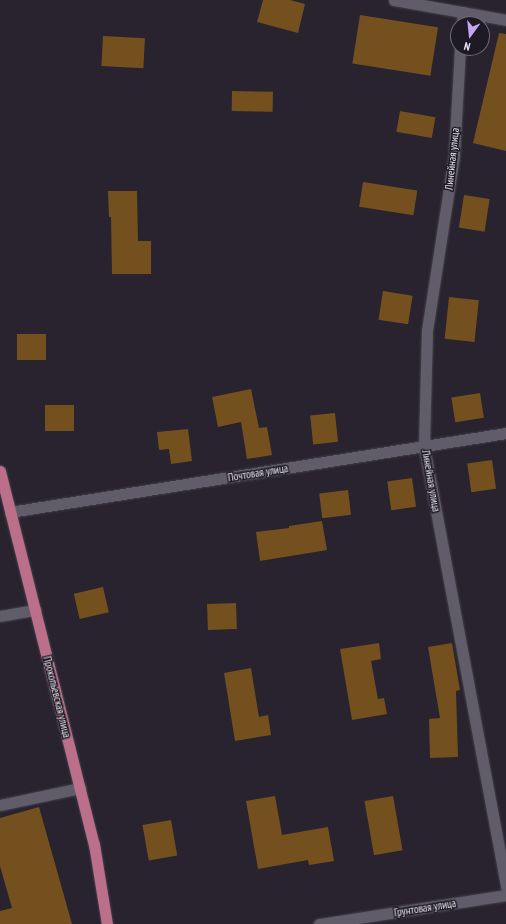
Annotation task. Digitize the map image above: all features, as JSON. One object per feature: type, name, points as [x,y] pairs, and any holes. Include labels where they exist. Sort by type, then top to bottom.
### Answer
[{"type":"main road","name":"Прокопьевская улица","points":[[0,471],[94,844],[107,924]]},
{"type":"street","points":[[394,0],[506,20]]},
{"type":"street","points":[[463,12],[463,16]]},
{"type":"street","name":"Линейная улица","points":[[460,56],[454,156],[427,330],[424,447],[506,886]]},
{"type":"street","name":"Почтовая улица","points":[[10,512],[506,433]]},
{"type":"street","points":[[0,616],[35,610]]},
{"type":"street","points":[[0,805],[80,788]]},
{"type":"street","name":"Грунтовая улица","points":[[319,924],[506,895]]},
{"type":"building","points":[[263,0],[290,0],[305,4],[298,33],[257,22]]},
{"type":"building","points":[[360,15],[438,27],[430,76],[352,63]]},
{"type":"building","points":[[499,33],[506,34],[506,151],[473,143]]},
{"type":"building","points":[[103,36],[145,38],[143,68],[101,66]]},
{"type":"building","points":[[232,91],[273,92],[273,112],[232,111]]},
{"type":"building","points":[[400,111],[435,117],[432,138],[396,132]]},
{"type":"building","points":[[363,182],[417,191],[413,215],[359,207]]},
{"type":"building","points":[[108,191],[137,191],[138,241],[151,241],[151,274],[112,274],[111,217],[109,217]]},
{"type":"building","points":[[464,195],[490,199],[485,232],[459,228]]},
{"type":"building","points":[[383,291],[413,296],[408,324],[378,320]]},
{"type":"building","points":[[449,297],[479,300],[474,342],[445,339]]},
{"type":"building","points":[[17,334],[46,334],[46,360],[17,360]]},
{"type":"building","points":[[251,389],[259,428],[267,427],[272,455],[247,459],[241,422],[218,427],[212,397]]},
{"type":"building","points":[[480,393],[484,418],[455,422],[451,398]]},
{"type":"building","points":[[45,405],[74,405],[74,431],[45,431]]},
{"type":"building","points":[[335,413],[338,442],[313,444],[310,416]]},
{"type":"building","points":[[188,429],[192,461],[171,464],[169,449],[159,450],[157,432]]},
{"type":"building","points":[[492,460],[496,489],[471,492],[467,463]]},
{"type":"building","points":[[412,478],[416,507],[391,510],[387,481]]},
{"type":"building","points":[[348,490],[351,515],[322,518],[319,494]]},
{"type":"building","points":[[322,521],[327,550],[260,561],[256,532],[289,528],[289,526]]},
{"type":"building","points":[[103,587],[109,612],[80,619],[74,594]]},
{"type":"building","points":[[236,603],[237,629],[208,630],[207,604]]},
{"type":"building","points":[[379,643],[381,659],[371,661],[378,699],[384,698],[387,714],[352,720],[340,649]]},
{"type":"building","points":[[452,643],[460,690],[456,691],[458,757],[430,758],[429,719],[440,718],[428,647]]},
{"type":"building","points":[[251,668],[259,717],[268,715],[271,735],[235,741],[224,673]]},
{"type":"building","points":[[275,796],[282,835],[328,827],[334,861],[309,865],[308,860],[258,869],[246,801]]},
{"type":"building","points":[[393,796],[403,850],[374,855],[364,801]]},
{"type":"building","points":[[39,807],[72,924],[0,924],[0,911],[12,908],[0,866],[0,818]]},
{"type":"building","points":[[171,820],[177,855],[149,860],[142,825]]}]
